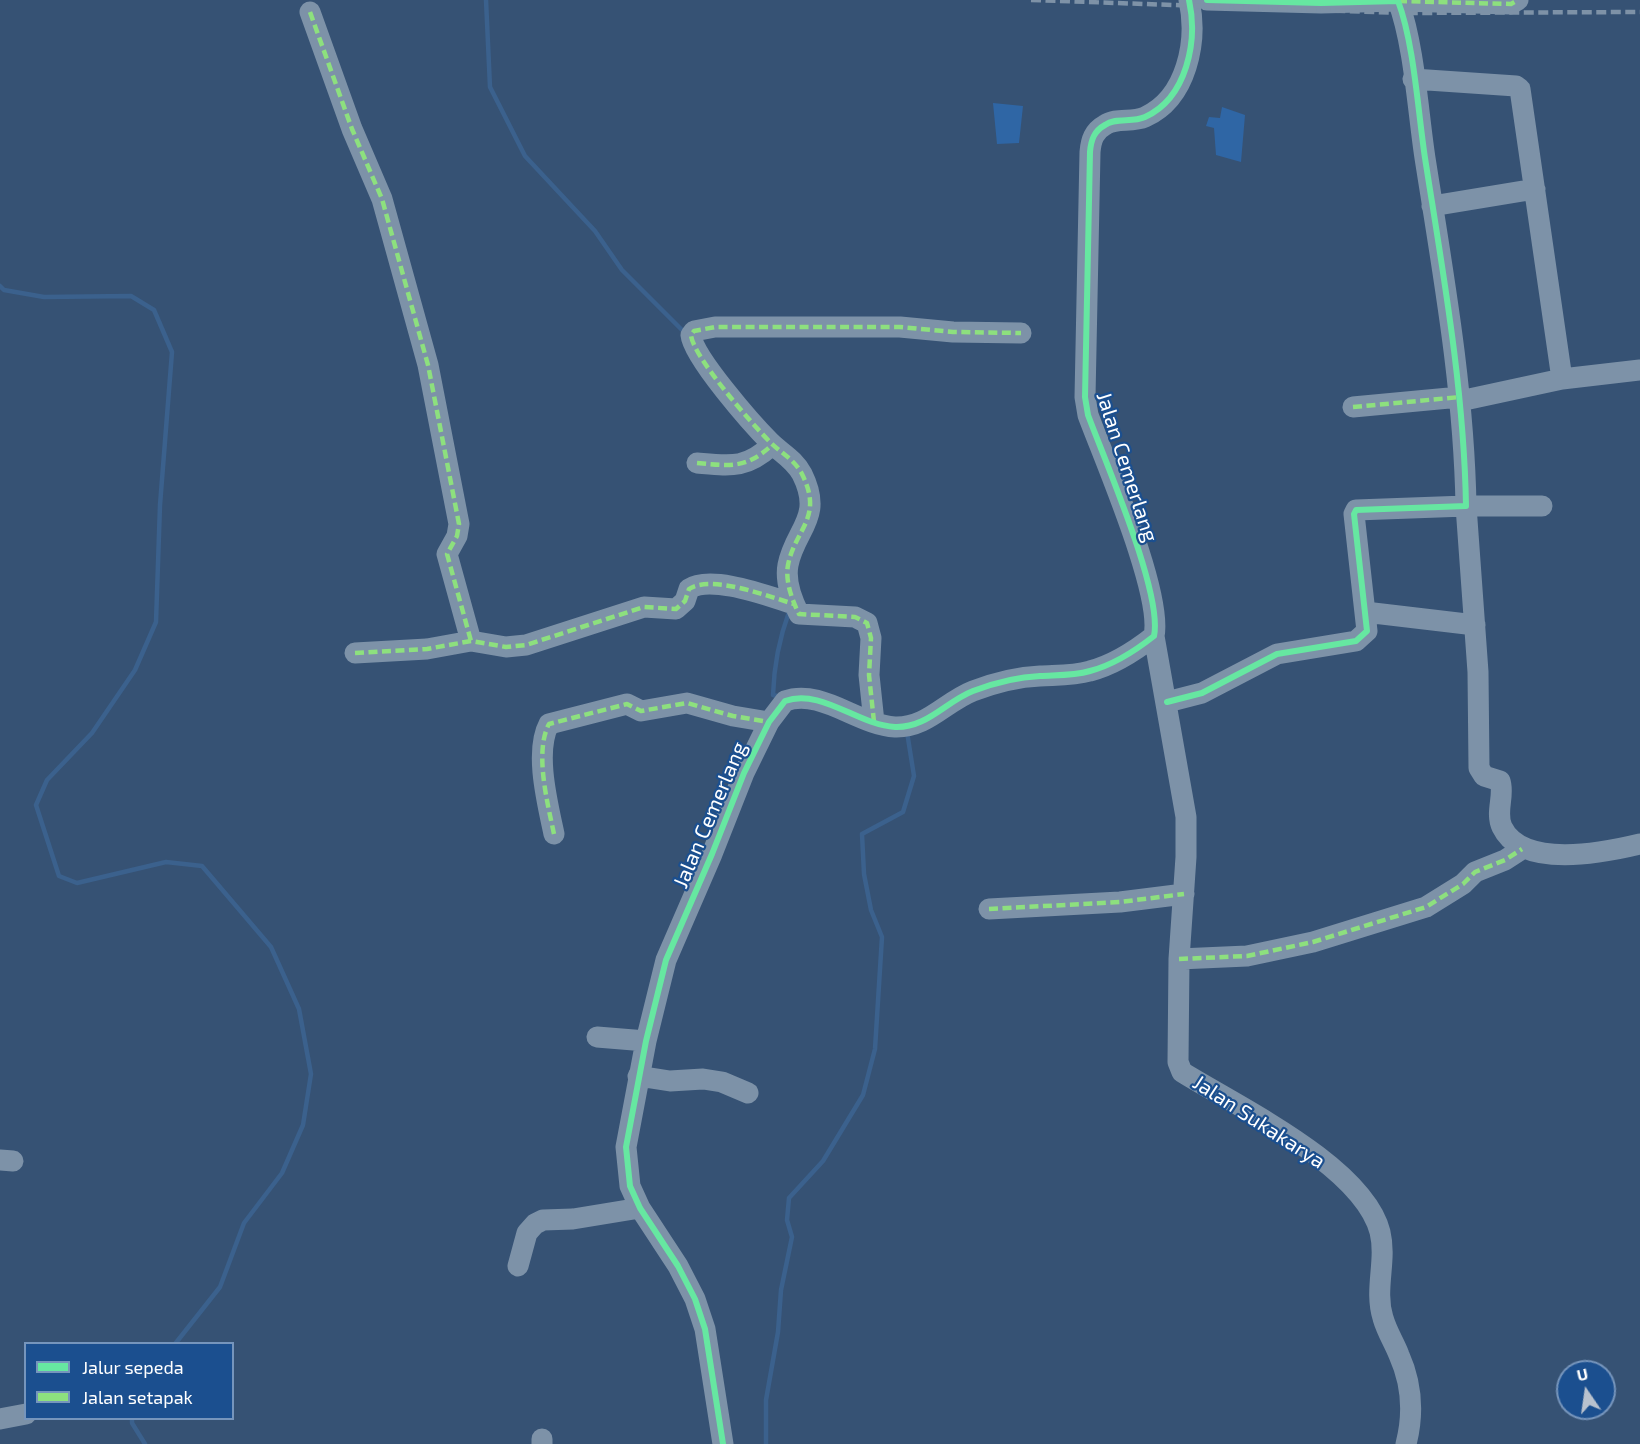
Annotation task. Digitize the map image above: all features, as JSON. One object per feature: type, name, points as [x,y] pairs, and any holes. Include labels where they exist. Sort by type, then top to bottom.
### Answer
[{"type":"street","name":"Jalan Cemerlang","points":[[723,1444],[705,1329],[695,1299],[640,1208],[630,1186],[626,1147],[638,1076],[666,960],[744,773],[769,722],[785,701],[807,698],[874,722],[907,726],[925,721],[969,693],[992,684],[1038,676],[1089,672],[1122,658],[1154,636],[1154,612],[1136,546],[1088,415],[1084,397],[1090,152],[1095,134],[1103,126],[1111,121],[1128,121],[1147,116],[1165,103],[1180,81],[1191,44],[1189,0]]},
{"type":"street","points":[[1207,0],[1511,4],[1518,0]]},
{"type":"street","points":[[1393,1],[1403,13],[1460,399],[1475,625],[1479,768],[1484,776],[1502,783],[1499,808],[1502,826],[1513,843],[1522,849],[1575,856],[1640,844]]},
{"type":"street","points":[[310,12],[360,147],[378,185],[428,365],[459,524],[457,536],[447,554],[471,642]]},
{"type":"street","points":[[1413,79],[1516,86],[1520,89],[1563,379]]},
{"type":"street","points":[[1432,206],[1535,189]]},
{"type":"street","points":[[874,722],[869,675],[871,638],[867,623],[855,617],[799,614],[795,604],[788,567],[792,552],[807,525],[808,494],[798,468],[790,457],[772,445],[736,406],[696,348],[692,340],[694,331],[715,327],[826,329],[859,327],[1021,333]]},
{"type":"street","points":[[1353,407],[1460,399],[1563,379],[1640,370]]},
{"type":"street","points":[[697,463],[737,466],[752,460],[772,445]]},
{"type":"street","points":[[1167,702],[1203,693],[1277,654],[1361,639],[1367,631],[1354,514],[1356,510],[1542,506]]},
{"type":"street","points":[[355,653],[427,649],[471,642],[506,647],[525,645],[644,607],[676,609],[685,601],[689,589],[701,584],[733,587],[795,604]]},
{"type":"street","points":[[1365,612],[1475,625]]},
{"type":"street","name":"Jalan Sukakarya","points":[[1154,636],[1186,817],[1177,1052],[1182,1072],[1266,1121],[1337,1173],[1359,1193],[1373,1215],[1382,1247],[1378,1298],[1382,1316],[1410,1386],[1411,1425],[1406,1444]]},
{"type":"street","points":[[554,834],[544,784],[543,763],[549,724],[627,704],[640,711],[687,703],[733,716],[769,722]]},
{"type":"street","points":[[1179,959],[1247,956],[1313,942],[1426,907],[1463,884],[1475,872],[1505,860],[1522,849]]},
{"type":"street","points":[[989,909],[1120,902],[1184,894]]},
{"type":"street","points":[[597,1037],[646,1041]]},
{"type":"street","points":[[638,1076],[670,1081],[702,1079],[722,1082],[748,1093]]},
{"type":"street","points":[[518,1266],[526,1233],[543,1220],[573,1219],[640,1208]]},
{"type":"street","points":[[0,1419],[24,1414]]},
{"type":"shaded area","points":[[993,103],[1023,106],[1019,143],[997,144]]},
{"type":"shaded area","points":[[1222,107],[1245,115],[1241,162],[1216,155],[1214,128],[1206,126],[1209,117],[1220,118]]},
{"type":"waterway","points":[[486,0],[490,87],[525,156],[595,231],[622,270],[684,332]]},
{"type":"waterway","points":[[0,286],[4,290],[44,297],[131,296],[154,310],[172,352],[160,505],[156,622],[135,670],[92,733],[47,780],[36,805],[59,876],[77,883],[166,862],[202,866],[271,947],[299,1009],[311,1074],[303,1125],[282,1173],[244,1223],[220,1287],[177,1342]]},
{"type":"waterway","points":[[781,697],[773,695],[775,673],[780,642],[789,612]]},
{"type":"waterway","points":[[766,1444],[766,1400],[778,1332],[781,1290],[792,1237],[787,1220],[789,1198],[823,1161],[863,1095],[875,1049],[882,937],[871,910],[864,874],[862,834],[903,812],[914,776],[907,732]]},
{"type":"waterway","points":[[132,1420],[145,1444]]},
{"type":"railway","points":[[1031,0],[1403,13],[1640,12]]},
{"type":"marked path","points":[[1398,1],[1511,4],[1518,0]]},
{"type":"marked path","points":[[310,12],[352,129],[382,199],[428,365],[459,524],[457,536],[447,554],[471,641]]},
{"type":"marked path","points":[[874,722],[869,675],[871,638],[867,623],[855,617],[799,614],[790,590],[787,577],[788,565],[809,513],[808,489],[802,474],[791,460],[762,433],[712,374],[694,345],[691,335],[694,331],[715,327],[900,327],[953,332],[1021,333]]},
{"type":"marked path","points":[[1353,407],[1460,397]]},
{"type":"marked path","points":[[697,463],[738,464],[763,453],[772,445]]},
{"type":"marked path","points":[[355,653],[427,649],[471,641],[506,647],[526,645],[644,607],[676,609],[685,601],[689,589],[699,585],[726,585],[794,604]]},
{"type":"marked path","points":[[554,834],[542,763],[545,736],[549,724],[627,704],[641,711],[687,703],[733,716],[769,722]]},
{"type":"marked path","points":[[1179,959],[1247,956],[1313,942],[1426,907],[1463,884],[1475,872],[1505,860],[1522,849]]},
{"type":"marked path","points":[[989,909],[1120,902],[1184,894]]},
{"type":"cycle path","points":[[723,1444],[705,1329],[695,1299],[678,1266],[640,1208],[630,1186],[626,1147],[646,1041],[666,960],[744,773],[769,722],[785,701],[799,698],[812,699],[881,725],[906,726],[926,719],[963,696],[989,685],[1023,678],[1077,674],[1099,668],[1123,657],[1154,636],[1150,590],[1142,560],[1088,415],[1085,397],[1090,152],[1094,136],[1101,127],[1114,121],[1145,117],[1171,96],[1180,82],[1190,50],[1192,33],[1189,0]]},
{"type":"cycle path","points":[[1167,702],[1202,693],[1277,654],[1356,641],[1367,631],[1354,514],[1356,510],[1466,506],[1461,418],[1452,331],[1412,57],[1398,1],[1321,3],[1207,0]]}]
